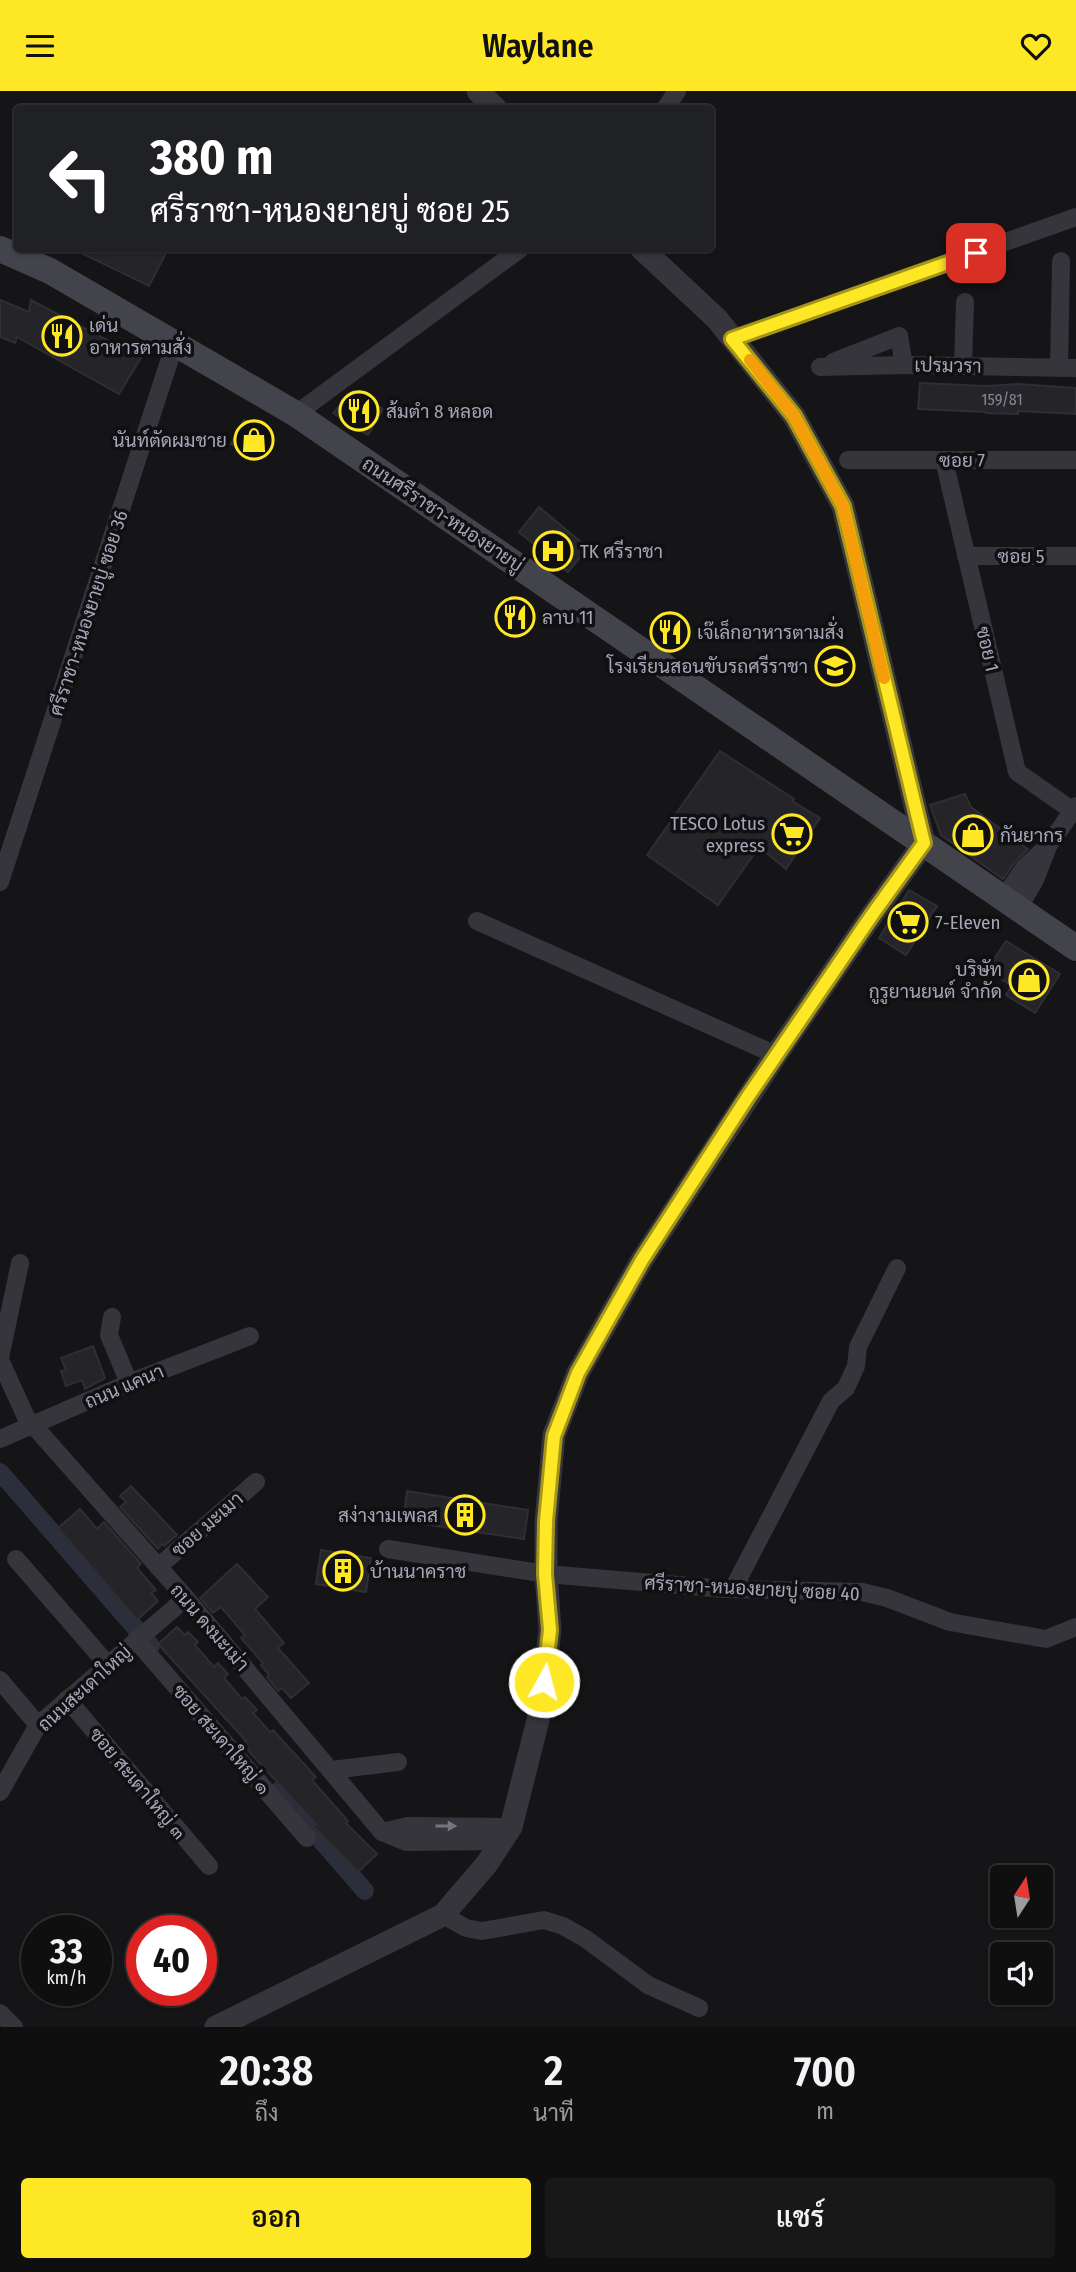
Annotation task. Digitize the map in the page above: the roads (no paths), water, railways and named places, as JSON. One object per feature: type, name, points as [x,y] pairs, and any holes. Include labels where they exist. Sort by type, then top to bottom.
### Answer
[{"type":"main road","name":"ถนนศรีราชา-หนองยายบู่","points":[[0,249],[50,271],[296,414],[1076,949]]},
{"type":"street","points":[[478,91],[492,105]]},
{"type":"street","points":[[732,339],[1076,217]]},
{"type":"street","points":[[296,414],[516,252]]},
{"type":"street","points":[[216,2027],[443,1915],[486,1865],[506,1834],[541,1709],[550,1630],[545,1574],[546,1521],[554,1436],[578,1373],[642,1260],[776,1055],[924,843],[843,506],[794,416],[716,319],[645,252]]},
{"type":"street","points":[[1061,261],[1067,368]]},
{"type":"street","points":[[963,365],[965,302]]},
{"type":"street","name":"เปรมวรา","points":[[904,365],[899,335],[820,367],[963,365],[1067,368]]},
{"type":"street","name":"ศรีราชา-หนองยายบู่ ซอย 36","points":[[0,883],[175,343]]},
{"type":"street","name":"ซอย 7","points":[[848,460],[1076,460]]},
{"type":"street","name":"ซอย 1","points":[[944,460],[1017,772],[1074,809]]},
{"type":"street","name":"ซอย 5","points":[[966,556],[1076,556]]},
{"type":"street","points":[[1011,904],[1035,880],[1048,846],[1074,809]]},
{"type":"street","points":[[477,921],[776,1055]]},
{"type":"street","points":[[0,1359],[20,1263]]},
{"type":"street","points":[[733,1589],[831,1401],[846,1388],[856,1366],[858,1347],[897,1268]]},
{"type":"street","points":[[112,1317],[109,1335],[129,1383]]},
{"type":"street","name":"ถนน แคนา","points":[[0,1439],[129,1383],[250,1336]]},
{"type":"street","name":"ถนน ดงมะเม่า","points":[[0,1359],[26,1417],[186,1598],[382,1832],[408,1826],[506,1834]]},
{"type":"street","name":"ซอย มะเมา","points":[[159,1567],[256,1482]]},
{"type":"street","name":"ศรีราชา-หนองยายบู่ ซอย 40","points":[[388,1549],[545,1574],[733,1589],[862,1592],[887,1598],[950,1622],[1046,1639],[1076,1627]]},
{"type":"street","points":[[16,1559],[108,1665]]},
{"type":"street","name":"ถนนสะเดาใหญ่","points":[[0,1792],[38,1725],[186,1598]]},
{"type":"street","name":"ซอย สะเดาใหญ่ ๑","points":[[136,1640],[307,1838]]},
{"type":"street","points":[[0,1680],[38,1725]]},
{"type":"street","name":"ซอย สะเดาใหญ่ ๓","points":[[67,1699],[209,1866]]},
{"type":"street","points":[[332,1770],[398,1762]]},
{"type":"street","points":[[443,1915],[466,1928],[482,1931],[544,1920],[563,1926],[586,1939],[648,1985],[699,2008]]},
{"type":"street","points":[[0,2013],[14,2027]]},
{"type":"waterway","points":[[0,1472],[151,1646]]},
{"type":"waterway","points":[[278,1791],[365,1891]]},
{"type":"place","name":"เด่น อาหารตามสั่ง","points":[[62,336]]},
{"type":"place","name":"ส้มตำ 8 หลอด","points":[[359,411]]},
{"type":"place","name":"นันท์ตัดผมชาย","points":[[254,440]]},
{"type":"place","name":"TK ศรีราชา","points":[[553,551]]},
{"type":"place","name":"ลาบ 11","points":[[515,617]]},
{"type":"place","name":"เจ๊เล็กอาหารตามสั่ง","points":[[670,632]]},
{"type":"place","name":"โรงเรียนสอนขับรถศรีราชา","points":[[835,666]]},
{"type":"place","name":"TESCO Lotus express","points":[[792,834]]},
{"type":"place","name":"กันยากร","points":[[973,835]]},
{"type":"place","name":"7-Eleven","points":[[908,922]]},
{"type":"place","name":"บริษัท กูรูยานยนต์ จำกัด","points":[[1029,980]]},
{"type":"place","name":"สง่างามเพลส","points":[[465,1515]]},
{"type":"place","name":"บ้านนาคราช","points":[[343,1571]]}]
